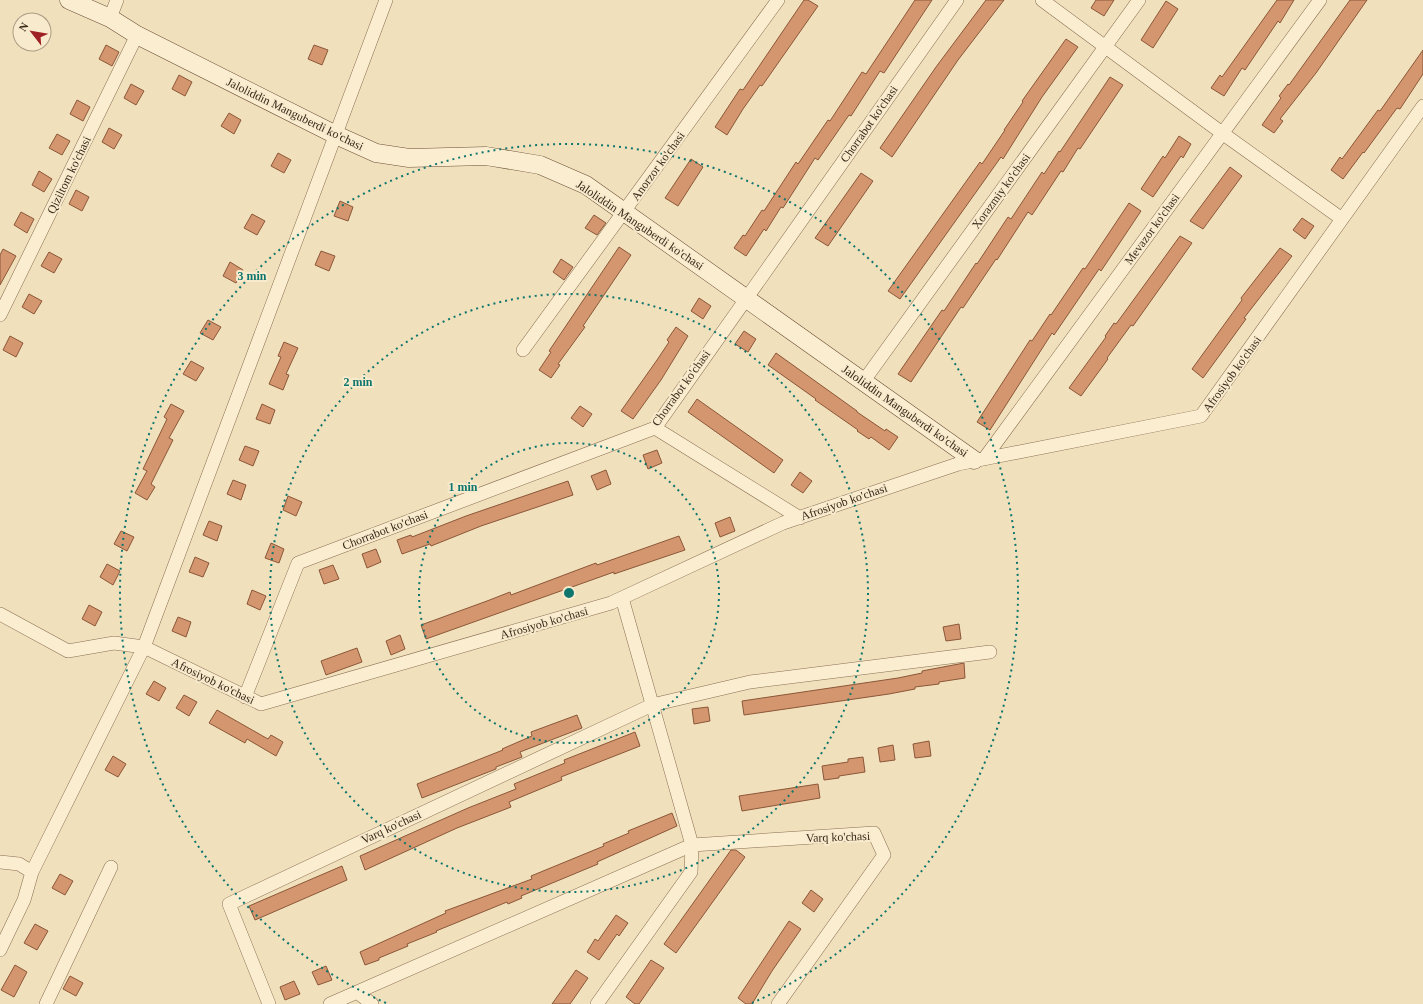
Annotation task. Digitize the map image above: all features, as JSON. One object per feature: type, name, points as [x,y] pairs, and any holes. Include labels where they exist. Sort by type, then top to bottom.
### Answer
[{"type":"street","name":"Jaloliddin Manguberdi ko'chasi","points":[[69,0],[110,18],[137,35],[336,135],[376,153],[409,158],[486,156],[540,164],[586,185],[863,382],[979,460]]},
{"type":"street","points":[[110,18],[118,0]]},
{"type":"street","points":[[0,950],[24,900],[32,872],[144,647],[386,0]]},
{"type":"street","name":"Anorzor ko'chasi","points":[[523,350],[778,0]]},
{"type":"street","name":"Chorrabot ko'chasi","points":[[245,697],[298,563],[655,428],[745,298],[957,0]]},
{"type":"street","points":[[1042,0],[1222,133],[1342,219]]},
{"type":"street","name":"Xorazmiy ko'chasi","points":[[863,382],[1139,0]]},
{"type":"street","name":"Mevazor ko'chasi","points":[[979,460],[1320,0]]},
{"type":"street","name":"Qiziltom ko'chasi","points":[[0,315],[137,35]]},
{"type":"street","name":"Afrosiyob ko'chasi","points":[[0,614],[68,651],[114,643],[144,647],[260,704],[611,603],[783,523],[958,464],[1201,416],[1423,106]]},
{"type":"street","points":[[655,428],[800,518]]},
{"type":"street","points":[[598,1004],[691,872],[692,845],[622,598]]},
{"type":"street","name":"Varq ko'chasi","points":[[269,1004],[229,904],[652,705],[750,682],[990,652]]},
{"type":"street","name":"Varq ko'chasi","points":[[330,1004],[692,845],[874,833],[884,855],[778,1004]]},
{"type":"street","points":[[0,862],[19,864],[32,872]]},
{"type":"street","points":[[46,1004],[111,867]]},
{"type":"street","points":[[357,992],[372,1004]]},
{"type":"building","points":[[804,0],[808,0],[818,6],[762,86],[760,85],[743,109],[727,135],[715,127],[740,89],[743,90]]},
{"type":"building","points":[[915,0],[932,0],[884,73],[880,71],[851,116],[849,115],[818,160],[815,158],[783,208],[781,207],[766,231],[764,229],[746,256],[734,248],[743,235],[745,236],[762,210],[764,211],[796,162],[798,164],[828,120],[830,121],[862,72],[866,74]]},
{"type":"building","points":[[986,0],[1004,0],[958,60],[892,157],[880,148],[936,67]]},
{"type":"building","points":[[1096,0],[1114,0],[1104,16],[1091,8]]},
{"type":"building","points":[[1277,0],[1294,0],[1280,23],[1278,21],[1245,70],[1242,68],[1224,96],[1211,88],[1220,75],[1222,77]]},
{"type":"building","points":[[1350,0],[1367,0],[1316,73],[1280,119],[1283,121],[1274,133],[1262,125],[1281,98],[1279,96],[1288,84],[1289,85]]},
{"type":"building","points":[[1166,1],[1178,9],[1153,48],[1141,40]]},
{"type":"building","points":[[1066,39],[1078,47],[1042,97],[1003,159],[1001,157],[900,299],[888,291],[980,162],[982,164],[1023,102],[1022,101]]},
{"type":"building","points":[[106,45],[119,52],[112,66],[99,59]]},
{"type":"building","points":[[314,45],[328,50],[322,65],[308,59]]},
{"type":"building","points":[[1423,50],[1423,74],[1400,109],[1397,108],[1343,179],[1331,170],[1340,157],[1342,159],[1378,110],[1380,111]]},
{"type":"building","points":[[179,75],[192,82],[185,96],[172,89]]},
{"type":"building","points":[[1110,77],[1123,85],[1080,149],[1078,148],[1063,172],[1061,171],[1032,215],[1028,212],[997,260],[996,259],[963,308],[961,307],[911,382],[898,374],[942,310],[944,311],[976,263],[977,264],[1008,217],[1011,219],[1042,172],[1044,174],[1059,151],[1060,152]]},
{"type":"building","points":[[131,84],[144,91],[136,105],[124,98]]},
{"type":"building","points":[[77,100],[90,107],[83,121],[70,114]]},
{"type":"building","points":[[229,113],[241,120],[234,134],[221,126]]},
{"type":"building","points":[[109,128],[122,135],[114,149],[102,142]]},
{"type":"building","points":[[57,134],[70,141],[62,155],[49,148]]},
{"type":"building","points":[[1179,136],[1191,144],[1183,158],[1181,156],[1153,197],[1141,189],[1163,156],[1165,158]]},
{"type":"building","points":[[278,153],[291,160],[284,173],[271,166]]},
{"type":"building","points":[[691,159],[703,167],[678,206],[665,198]]},
{"type":"building","points":[[1230,167],[1242,176],[1203,229],[1190,221]]},
{"type":"building","points":[[39,171],[52,179],[44,192],[32,185]]},
{"type":"building","points":[[861,173],[873,181],[828,246],[815,238]]},
{"type":"building","points":[[76,190],[89,197],[82,211],[69,204]]},
{"type":"building","points":[[340,201],[353,207],[348,221],[334,216]]},
{"type":"building","points":[[1129,203],[1141,211],[1101,271],[1099,269],[1054,335],[1052,333],[990,430],[977,422],[1030,340],[1032,341],[1083,268],[1085,269]]},
{"type":"building","points":[[21,212],[34,219],[27,233],[14,225]]},
{"type":"building","points":[[252,214],[265,221],[257,235],[244,228]]},
{"type":"building","points":[[594,215],[606,223],[597,235],[585,228]]},
{"type":"building","points":[[1302,218],[1314,226],[1305,239],[1293,230]]},
{"type":"building","points":[[1180,236],[1192,243],[1133,326],[1131,325],[1081,396],[1069,388],[1106,337],[1105,336],[1114,323],[1116,324]]},
{"type":"building","points":[[619,247],[631,255],[583,326],[585,327],[558,364],[560,365],[551,378],[539,370],[551,352],[549,351]]},
{"type":"building","points":[[1280,248],[1292,256],[1244,318],[1246,319],[1203,378],[1192,369],[1242,300],[1241,298]]},
{"type":"building","points":[[3,249],[16,256],[0,285],[0,255]]},
{"type":"building","points":[[321,251],[335,256],[329,271],[315,265]]},
{"type":"building","points":[[49,252],[62,259],[54,273],[41,266]]},
{"type":"building","points":[[561,259],[573,267],[564,280],[553,272]]},
{"type":"building","points":[[230,262],[243,270],[236,283],[223,276]]},
{"type":"building","points":[[29,294],[42,301],[34,314],[22,307]]},
{"type":"building","points":[[699,298],[711,306],[703,319],[691,311]]},
{"type":"building","points":[[208,320],[221,327],[213,340],[200,333]]},
{"type":"building","points":[[676,327],[688,336],[661,380],[633,419],[621,411],[669,342],[667,340]]},
{"type":"building","points":[[744,331],[756,339],[748,352],[735,344]]},
{"type":"building","points":[[10,336],[23,343],[16,357],[3,350]]},
{"type":"building","points":[[284,342],[298,348],[286,374],[289,375],[283,390],[269,384],[281,357],[278,356]]},
{"type":"building","points":[[776,353],[857,412],[885,431],[886,429],[898,437],[889,450],[871,437],[869,439],[857,431],[858,430],[768,365]]},
{"type":"building","points":[[191,361],[204,368],[196,381],[183,374]]},
{"type":"building","points":[[697,399],[783,460],[774,473],[688,412]]},
{"type":"building","points":[[171,404],[184,411],[169,438],[173,440],[151,484],[155,487],[147,500],[135,493],[147,471],[143,469],[167,419],[164,417]]},
{"type":"building","points":[[262,404],[275,410],[270,424],[256,419]]},
{"type":"building","points":[[580,406],[592,414],[583,427],[571,418]]},
{"type":"building","points":[[245,446],[259,451],[253,466],[239,460]]},
{"type":"building","points":[[657,450],[662,463],[648,469],[643,455]]},
{"type":"building","points":[[606,470],[611,484],[597,490],[591,476]]},
{"type":"building","points":[[800,472],[812,481],[803,493],[791,485]]},
{"type":"building","points":[[233,480],[246,485],[241,500],[227,494]]},
{"type":"building","points":[[568,481],[573,495],[481,526],[431,546],[430,544],[402,554],[397,540],[411,535],[412,537],[466,516]]},
{"type":"building","points":[[288,496],[302,502],[296,516],[283,510]]},
{"type":"building","points":[[730,517],[735,531],[720,537],[715,523]]},
{"type":"building","points":[[209,521],[222,526],[217,541],[203,535]]},
{"type":"building","points":[[121,531],[134,537],[127,551],[114,544]]},
{"type":"building","points":[[679,536],[685,550],[614,574],[614,572],[426,639],[421,625],[510,592],[511,595],[596,563],[597,565]]},
{"type":"building","points":[[271,543],[284,549],[279,563],[265,558]]},
{"type":"building","points":[[376,549],[381,562],[367,568],[362,554]]},
{"type":"building","points":[[195,557],[209,563],[203,577],[189,572]]},
{"type":"building","points":[[107,564],[120,571],[113,585],[100,577]]},
{"type":"building","points":[[333,565],[339,579],[324,584],[319,570]]},
{"type":"building","points":[[252,590],[266,596],[260,610],[247,604]]},
{"type":"building","points":[[89,605],[102,612],[95,626],[82,619]]},
{"type":"building","points":[[178,617],[191,622],[186,637],[172,631]]},
{"type":"building","points":[[959,624],[961,639],[946,641],[943,627]]},
{"type":"building","points":[[400,635],[405,649],[391,655],[386,641]]},
{"type":"building","points":[[357,648],[362,662],[326,675],[321,661]]},
{"type":"building","points":[[964,663],[965,678],[939,682],[939,684],[915,687],[915,689],[889,694],[744,715],[742,701],[898,678],[922,673],[922,671]]},
{"type":"building","points":[[154,681],[166,688],[159,701],[146,694]]},
{"type":"building","points":[[184,695],[197,702],[189,716],[176,708]]},
{"type":"building","points":[[708,707],[710,721],[694,724],[692,709]]},
{"type":"building","points":[[217,710],[268,739],[271,735],[283,742],[276,756],[247,739],[245,743],[209,723]]},
{"type":"building","points":[[577,715],[582,728],[520,752],[522,757],[496,767],[496,769],[422,798],[417,784],[503,750],[502,749],[532,736],[531,732]]},
{"type":"building","points":[[635,732],[640,746],[561,777],[562,780],[509,802],[511,807],[457,828],[365,870],[360,856],[468,808],[516,789],[514,784],[565,763],[564,760]]},
{"type":"building","points":[[929,741],[931,756],[915,758],[913,744]]},
{"type":"building","points":[[893,745],[895,760],[880,762],[878,748]]},
{"type":"building","points":[[113,756],[126,764],[118,777],[105,770]]},
{"type":"building","points":[[863,757],[865,772],[824,780],[822,766],[848,762],[848,759]]},
{"type":"building","points":[[818,784],[820,798],[742,811],[739,796]]},
{"type":"building","points":[[672,813],[677,826],[597,862],[598,864],[521,896],[522,898],[508,904],[507,902],[436,931],[437,932],[407,944],[408,946],[379,958],[379,960],[365,965],[360,952],[446,913],[445,911],[532,879],[531,876],[604,846],[603,844],[629,833],[628,831]]},
{"type":"building","points":[[731,850],[736,850],[745,857],[676,953],[664,944]]},
{"type":"building","points":[[342,866],[347,880],[255,920],[249,906]]},
{"type":"building","points":[[60,874],[73,881],[65,895],[52,888]]},
{"type":"building","points":[[811,890],[823,899],[814,912],[802,903]]},
{"type":"building","points":[[616,915],[628,923],[619,936],[617,934],[599,960],[587,952],[595,939],[598,941]]},
{"type":"building","points":[[789,921],[801,929],[772,971],[752,1004],[746,1004],[738,998]]},
{"type":"building","points":[[35,924],[48,931],[37,950],[24,943]]},
{"type":"building","points":[[651,960],[664,968],[639,1004],[635,1004],[626,997]]},
{"type":"building","points":[[15,965],[27,972],[14,997],[1,990]]},
{"type":"building","points":[[326,966],[332,980],[318,985],[312,972]]},
{"type":"building","points":[[576,970],[588,978],[570,1004],[552,1004]]},
{"type":"building","points":[[70,976],[83,983],[76,996],[63,989]]},
{"type":"building","points":[[294,981],[300,994],[285,1000],[280,987]]}]
